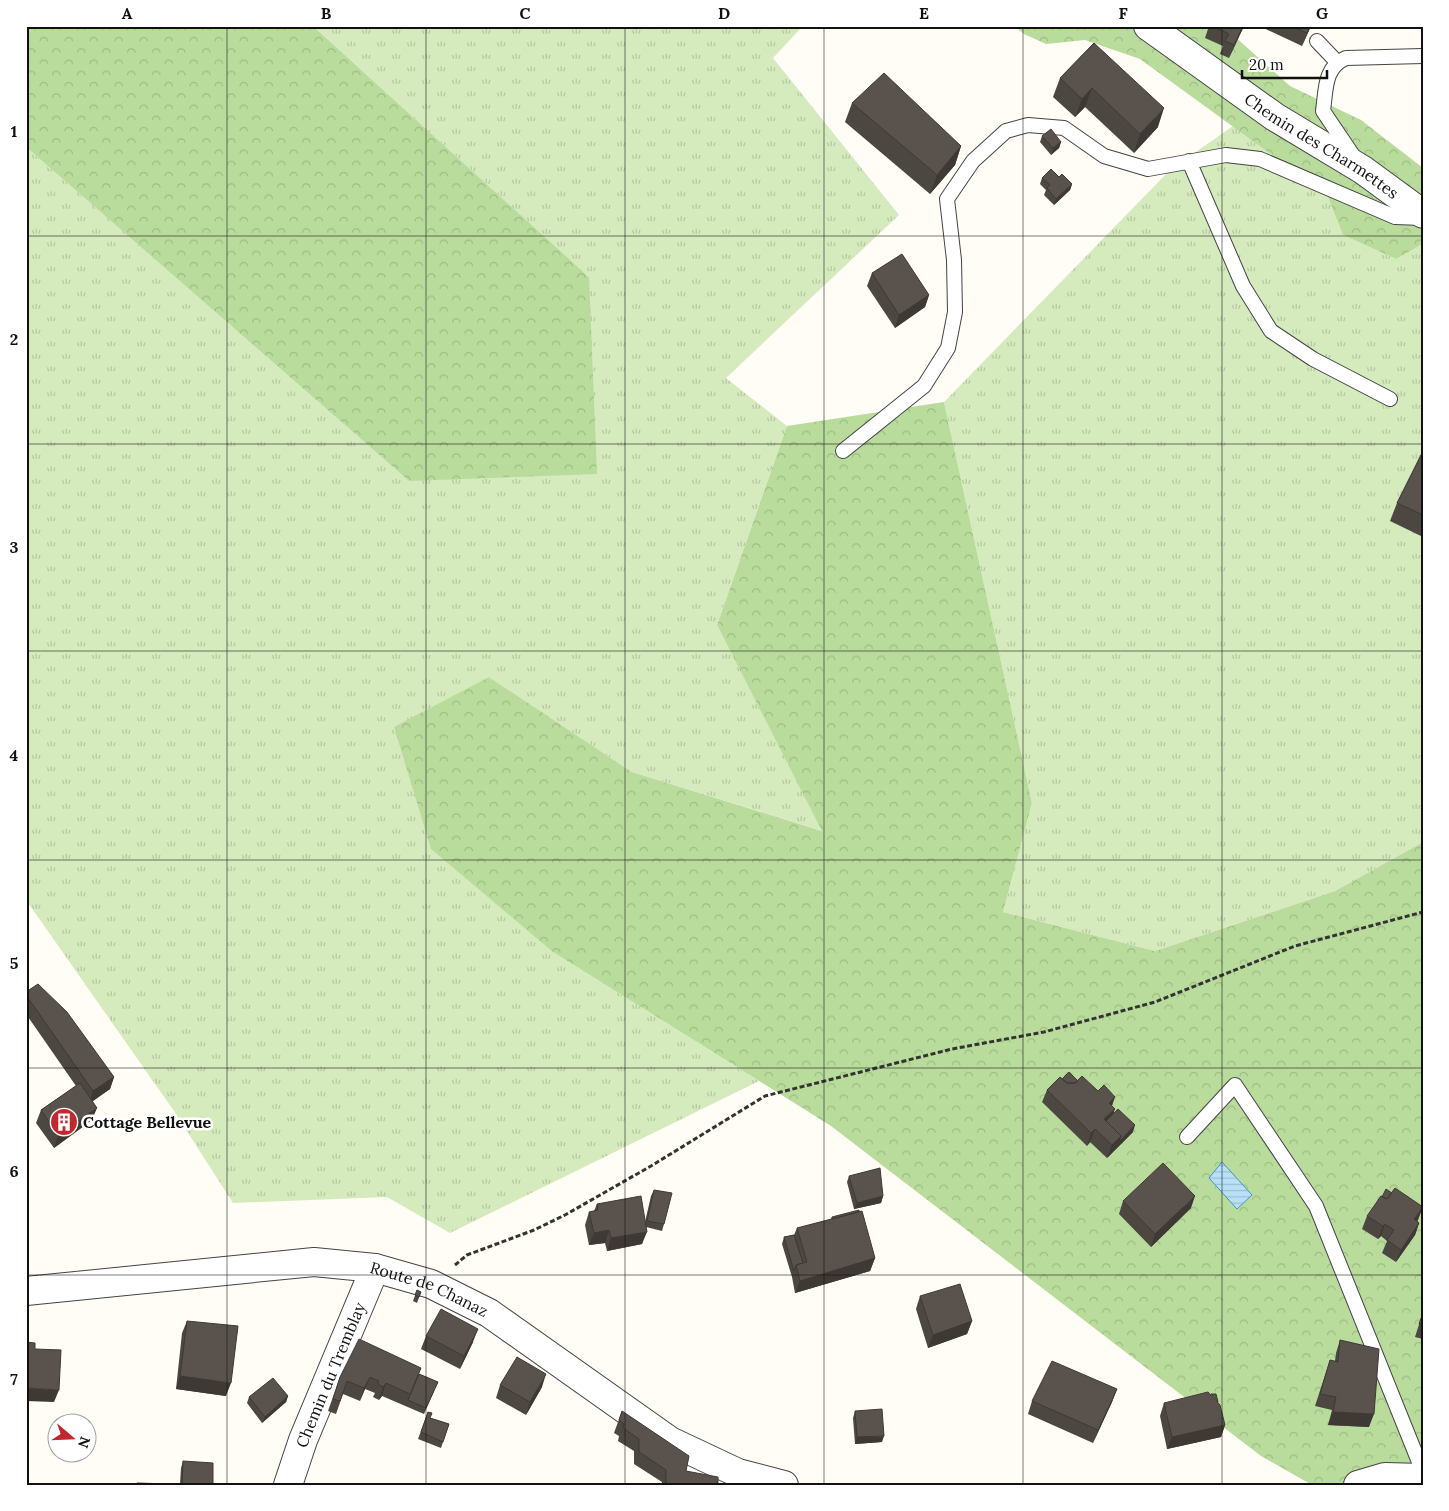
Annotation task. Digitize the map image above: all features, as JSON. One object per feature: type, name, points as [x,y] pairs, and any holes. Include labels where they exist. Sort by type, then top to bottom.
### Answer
[{"type":"street","name":"Chemin des Charmettes","points":[[1148,26],[1275,118],[1363,170],[1423,214]]},
{"type":"street","name":"Route de Chanaz","points":[[26,1291],[314,1262],[375,1268],[431,1284],[489,1312],[670,1441],[738,1473],[784,1485]]},
{"type":"street","name":"Chemin du Tremblay","points":[[288,1485],[303,1440],[375,1268]]},
{"type":"street","points":[[1358,1485],[1385,1477],[1423,1478]]},
{"type":"lane","points":[[1317,41],[1337,62]]},
{"type":"lane","points":[[1363,170],[1323,111],[1328,76],[1337,62],[1346,58],[1423,56]]},
{"type":"lane","points":[[843,451],[924,386],[948,348],[955,312],[954,260],[947,199],[973,160],[1006,131],[1028,125],[1064,128],[1104,156],[1148,169],[1226,155],[1260,159],[1395,217],[1423,218]]},
{"type":"lane","points":[[1189,161],[1243,286],[1271,331],[1313,359],[1390,399]]},
{"type":"lane","points":[[1187,1136],[1235,1085],[1316,1206],[1423,1472]]},
{"type":"path","points":[[431,1284],[467,1255],[534,1230],[565,1214],[651,1166],[765,1096],[952,1049],[1044,1032],[1155,1002],[1295,946],[1423,912]]},
{"type":"green space","points":[[26,26],[313,26],[589,277],[597,474],[409,481],[26,147]]},
{"type":"green space","points":[[313,26],[803,26],[773,58],[899,215],[726,378],[787,426],[717,625],[823,831],[632,772],[489,677],[553,952],[759,1081],[450,1233],[387,1197],[233,1203],[174,1111],[26,900],[26,147],[409,481],[589,277]]},
{"type":"green space","points":[[1014,26],[1223,26],[1290,86],[1361,120],[1423,168],[1423,244],[1396,259],[1343,235],[1327,195],[1140,59],[1085,40],[1046,44],[1024,34]]},
{"type":"green space","points":[[1233,126],[1327,195],[1343,235],[1396,259],[1423,244],[1423,842],[1335,891],[1155,951],[1003,912],[1032,803],[944,402],[1170,170]]},
{"type":"green space","points":[[944,402],[1032,803],[1003,912],[1155,951],[1335,891],[1423,842],[1423,1485],[1312,1485],[1261,1456],[831,1126],[553,952],[431,849],[394,727],[489,677],[632,772],[822,831],[717,625],[787,426]]},
{"type":"water","points":[[1222,1162],[1252,1195],[1237,1209],[1209,1178]]},
{"type":"building","points":[[1212,26],[1243,26],[1234,45],[1225,41],[1229,34]]},
{"type":"building","points":[[1291,26],[1310,26],[1307,33]]},
{"type":"building","points":[[1094,43],[1164,108],[1140,134],[1092,88],[1082,99],[1060,78]]},
{"type":"building","points":[[884,73],[961,146],[937,175],[852,103]]},
{"type":"building","points":[[1051,129],[1061,142],[1053,148],[1042,136]]},
{"type":"building","points":[[1051,169],[1059,177],[1062,174],[1072,184],[1056,199],[1047,188],[1050,185],[1042,178]]},
{"type":"building","points":[[902,254],[929,295],[899,315],[872,273]]},
{"type":"building","points":[[1423,451],[1423,515],[1397,503]]},
{"type":"building","points":[[38,984],[67,1012],[114,1077],[93,1091],[26,995],[26,992]]},
{"type":"building","points":[[1069,1072],[1078,1081],[1067,1083],[1062,1079]]},
{"type":"building","points":[[1082,1076],[1098,1091],[1104,1085],[1115,1097],[1109,1103],[1115,1109],[1104,1119],[1121,1136],[1112,1145],[1095,1129],[1091,1133],[1047,1090],[1060,1077],[1067,1083],[1075,1083]]},
{"type":"building","points":[[80,1083],[97,1108],[58,1135],[41,1110]]},
{"type":"building","points":[[1118,1109],[1135,1125],[1119,1142],[1121,1136],[1106,1121]]},
{"type":"building","points":[[1163,1163],[1195,1196],[1155,1234],[1123,1201]]},
{"type":"building","points":[[880,1168],[883,1196],[857,1203],[849,1176]]},
{"type":"building","points":[[1395,1188],[1423,1207],[1414,1219],[1419,1223],[1401,1250],[1387,1240],[1394,1230],[1385,1224],[1383,1226],[1367,1216],[1381,1196],[1387,1199]]},
{"type":"building","points":[[1386,1189],[1392,1193],[1387,1199],[1382,1197]]},
{"type":"building","points":[[654,1190],[672,1193],[664,1224],[647,1221]]},
{"type":"building","points":[[641,1196],[647,1232],[611,1238],[609,1230],[594,1233],[589,1212],[598,1210],[597,1204]]},
{"type":"building","points":[[859,1210],[859,1212],[832,1219],[832,1217]]},
{"type":"building","points":[[862,1211],[875,1258],[800,1281],[796,1265],[807,1262],[797,1228]]},
{"type":"building","points":[[794,1235],[803,1263],[796,1265],[794,1271],[784,1237]]},
{"type":"building","points":[[960,1284],[972,1321],[933,1335],[920,1296]]},
{"type":"building","points":[[417,1290],[421,1292],[419,1297],[415,1295]]},
{"type":"building","points":[[441,1309],[478,1329],[464,1356],[426,1336]]},
{"type":"building","points":[[1423,1313],[1423,1325],[1419,1324]]},
{"type":"building","points":[[187,1321],[238,1326],[231,1383],[180,1376]]},
{"type":"building","points":[[359,1339],[421,1368],[410,1394],[386,1383],[383,1387],[378,1384],[379,1381],[370,1377],[364,1388],[347,1381],[340,1401],[333,1399],[340,1377]]},
{"type":"building","points":[[1340,1340],[1379,1349],[1374,1414],[1333,1412],[1336,1397],[1320,1394],[1330,1360],[1338,1362]]},
{"type":"building","points":[[26,1342],[35,1343],[35,1349],[61,1350],[59,1390],[26,1388]]},
{"type":"building","points":[[517,1357],[546,1374],[530,1402],[500,1385]]},
{"type":"building","points":[[1052,1361],[1117,1389],[1098,1430],[1032,1401]]},
{"type":"building","points":[[419,1374],[438,1382],[426,1408],[408,1400]]},
{"type":"building","points":[[273,1378],[288,1396],[265,1417],[249,1397]]},
{"type":"building","points":[[1208,1392],[1220,1405],[1225,1425],[1172,1437],[1164,1403]]},
{"type":"building","points":[[1211,1394],[1216,1394],[1218,1402]]},
{"type":"building","points":[[882,1409],[884,1436],[857,1437],[855,1411]]},
{"type":"building","points":[[622,1411],[689,1456],[686,1471],[718,1477],[718,1485],[666,1485],[666,1470],[639,1452],[639,1439],[623,1428],[624,1424],[619,1420]]},
{"type":"building","points":[[428,1412],[432,1413],[430,1418],[449,1424],[443,1442],[421,1432]]},
{"type":"building","points":[[183,1461],[213,1463],[213,1485],[182,1484]]},
{"type":"building","points":[[137,1483],[200,1485],[137,1485]]},
{"type":"place","name":"Cottage Bellevue","points":[[64,1122]]}]
